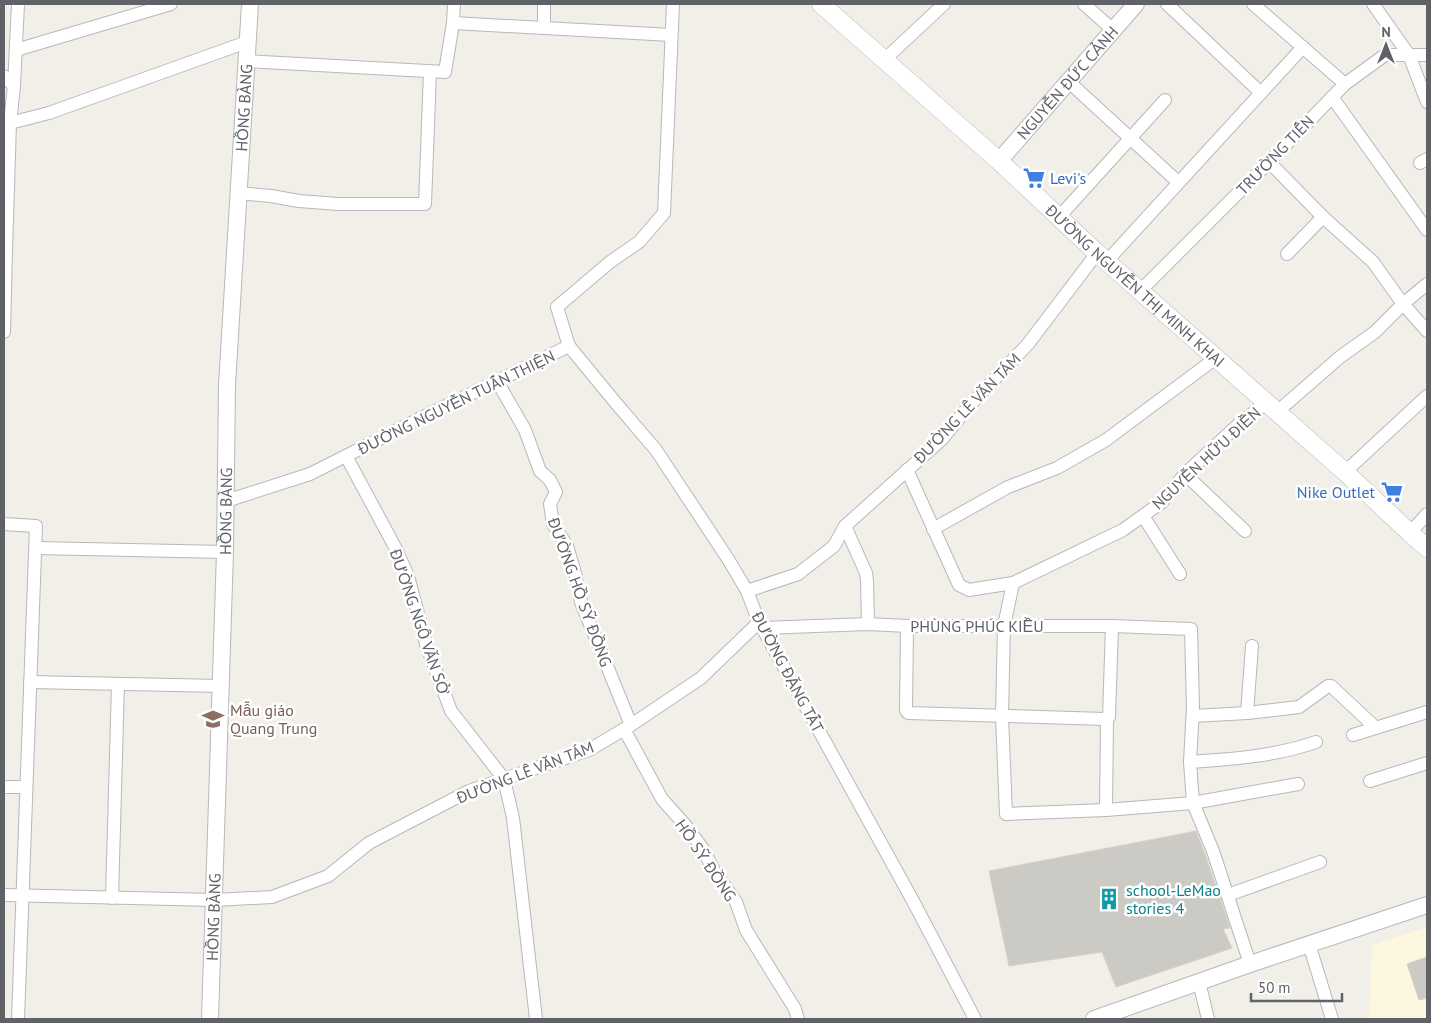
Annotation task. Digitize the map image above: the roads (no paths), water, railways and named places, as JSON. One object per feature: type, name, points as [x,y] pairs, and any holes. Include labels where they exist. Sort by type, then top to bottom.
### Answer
[{"type":"main road","name":"ĐƯỜNG NGUYỄN THỊ MINH KHAI","points":[[821,4],[999,161],[1102,257],[1345,472],[1427,548]]},
{"type":"street","points":[[4,332],[10,122],[14,86],[18,4]]},
{"type":"street","points":[[16,50],[171,4]]},
{"type":"street","name":"HỒNG BÀNG","points":[[210,1019],[225,552],[227,385],[250,4]]},
{"type":"street","points":[[246,61],[445,72],[453,23],[454,4]]},
{"type":"street","points":[[544,4],[544,28]]},
{"type":"street","name":"ĐƯỜNG NGUYỄN TUẤN THIỆN","points":[[226,502],[310,474],[570,346],[556,306],[610,262],[639,242],[664,213],[673,4]]},
{"type":"street","points":[[884,60],[944,4]]},
{"type":"street","points":[[1084,4],[1113,30]]},
{"type":"street","name":"NGUYỄN ĐỨC CẢNH","points":[[999,161],[1136,4]]},
{"type":"street","points":[[1167,4],[1261,93]]},
{"type":"street","points":[[1253,4],[1345,84]]},
{"type":"street","points":[[1373,4],[1382,9],[1410,55],[1427,102]]},
{"type":"street","points":[[453,23],[671,35]]},
{"type":"street","points":[[10,122],[49,113],[247,42]]},
{"type":"street","name":"ĐƯỜNG LÊ VĂN TÁM","points":[[747,592],[798,574],[834,546],[845,526],[942,439],[968,406],[1028,344],[1102,257],[1178,182],[1303,47]]},
{"type":"street","name":"TRƯỜNG TIẾN","points":[[1140,291],[1345,84],[1385,55],[1427,55]]},
{"type":"street","points":[[238,193],[338,204],[425,204],[430,72]]},
{"type":"street","points":[[4,76],[14,86]]},
{"type":"street","points":[[1068,81],[1178,182]]},
{"type":"street","points":[[1332,97],[1427,230]]},
{"type":"street","points":[[1059,217],[1165,100]]},
{"type":"street","points":[[1269,162],[1323,217],[1373,262],[1402,304],[1427,331]]},
{"type":"street","points":[[1287,254],[1323,217]]},
{"type":"street","name":"NGUYỄN HỮU ĐIỀN","points":[[907,470],[959,585],[968,590],[1013,583],[1123,530],[1143,516],[1162,502],[1185,474],[1239,424],[1272,407],[1376,332],[1402,304],[1427,284]]},
{"type":"street","name":"ĐƯỜNG ĐẶNG TẤT","points":[[570,346],[656,450],[712,534],[747,592],[761,625],[913,901],[975,1019]]},
{"type":"street","points":[[933,529],[1008,488],[1057,468],[1106,440],[1216,358]]},
{"type":"street","name":"ĐƯỜNG HỒ SỸ ĐỒNG","points":[[497,381],[525,430],[540,471],[550,480],[556,492],[550,504],[553,524],[567,546],[576,573],[581,602],[628,727]]},
{"type":"street","points":[[1345,472],[1427,396]]},
{"type":"street","name":"ĐƯỜNG NGÔ VĂN SỞ","points":[[346,456],[396,549],[408,576],[426,644],[451,711],[504,779],[513,818],[536,1019]]},
{"type":"street","points":[[1185,474],[1245,531]]},
{"type":"street","points":[[1410,534],[1427,514]]},
{"type":"street","points":[[1143,516],[1180,574]]},
{"type":"street","points":[[4,524],[36,526],[18,1019]]},
{"type":"street","points":[[845,526],[866,574],[868,624]]},
{"type":"street","points":[[36,548],[225,552]]},
{"type":"street","points":[[1013,583],[1004,626],[1002,716],[1006,814],[1106,810],[1193,803],[1298,784]]},
{"type":"street","name":"ĐƯỜNG LÊ VĂN TÁM","points":[[4,895],[214,900],[272,897],[328,876],[369,843],[469,792],[589,750],[628,727],[701,678],[761,625]]},
{"type":"street","name":"PHÙNG PHÚC KIỀU","points":[[761,625],[1112,626],[1191,629],[1193,716]]},
{"type":"street","points":[[907,626],[906,710],[908,713],[1107,719]]},
{"type":"street","points":[[1106,810],[1107,719],[1109,717],[1112,626]]},
{"type":"street","points":[[1247,713],[1252,646]]},
{"type":"street","points":[[30,682],[221,686]]},
{"type":"street","points":[[112,898],[118,684]]},
{"type":"street","points":[[1250,964],[1213,851],[1193,803],[1190,762],[1193,716],[1247,713],[1299,707],[1328,686],[1331,686],[1376,728]]},
{"type":"street","points":[[1353,735],[1427,712]]},
{"type":"street","name":"HỒ SỸ ĐỒNG","points":[[628,727],[662,799],[703,849],[714,871],[736,902],[746,930],[795,1009],[798,1019]]},
{"type":"street","points":[[1190,762],[1241,758],[1299,748],[1316,742]]},
{"type":"street","points":[[1370,780],[1427,763]]},
{"type":"street","points":[[4,787],[26,788]]},
{"type":"street","points":[[1228,895],[1320,862]]},
{"type":"street","points":[[1094,1019],[1250,964],[1427,905]]},
{"type":"street","points":[[1309,944],[1332,1019]]},
{"type":"street","points":[[1199,982],[1208,1019]]},
{"type":"place","name":"Levi's","points":[[1034,178]]},
{"type":"place","name":"Nike Outlet","points":[[1392,492]]},
{"type":"place","name":"Mẫu giáo Quang Trung","points":[[213,719]]},
{"type":"place","name":"school-LeMao stories 4","points":[[1109,899]]}]
